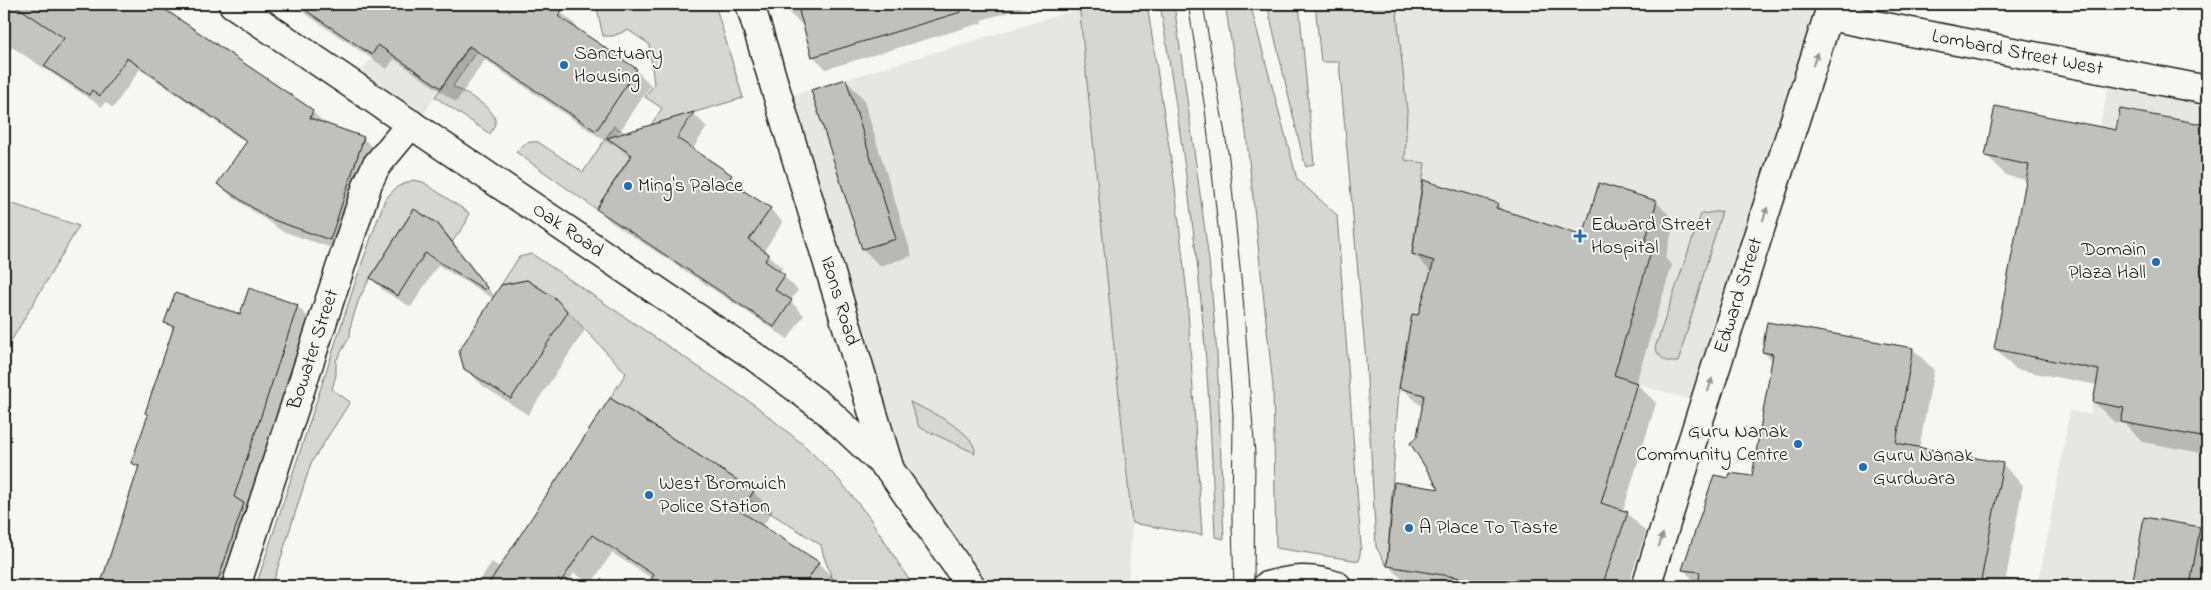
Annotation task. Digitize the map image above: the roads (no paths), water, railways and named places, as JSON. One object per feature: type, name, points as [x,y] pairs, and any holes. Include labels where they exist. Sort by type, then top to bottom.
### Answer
[{"type":"street","name":"Oak Road","points":[[233,4],[755,357],[826,410],[890,470]]},
{"type":"street","name":"Izons Road","points":[[750,4],[890,470],[934,530],[968,584]]},
{"type":"street","name":"Lombard Street West","points":[[1831,10],[2207,90]]},
{"type":"street","name":"Edward Street","points":[[1646,586],[1831,10]]},
{"type":"street","name":"Bowater Street","points":[[236,586],[368,183],[376,166],[411,124]]},
{"type":"street","points":[[1267,586],[1287,580],[1307,578],[1337,586]]},
{"type":"tram line","points":[[1188,4],[1205,109],[1222,263],[1233,415],[1232,527],[1234,586]]},
{"type":"tram line","points":[[1203,4],[1229,158],[1243,298],[1255,454],[1254,586]]},
{"type":"place","name":"Sanctuary Housing","points":[[564,65]]},
{"type":"place","name":"Ming's Palace","points":[[628,186]]},
{"type":"place","name":"Edward Street Hospital","points":[[1580,236]]},
{"type":"place","name":"Domain Plaza Hall","points":[[2156,262]]},
{"type":"place","name":"Guru Nanak Community Centre","points":[[1798,444]]},
{"type":"place","name":"Guru Nanak Gurdwara","points":[[1863,467]]},
{"type":"place","name":"West Bromwich Police Station","points":[[649,495]]},
{"type":"place","name":"A Place To Taste","points":[[1409,528]]}]
